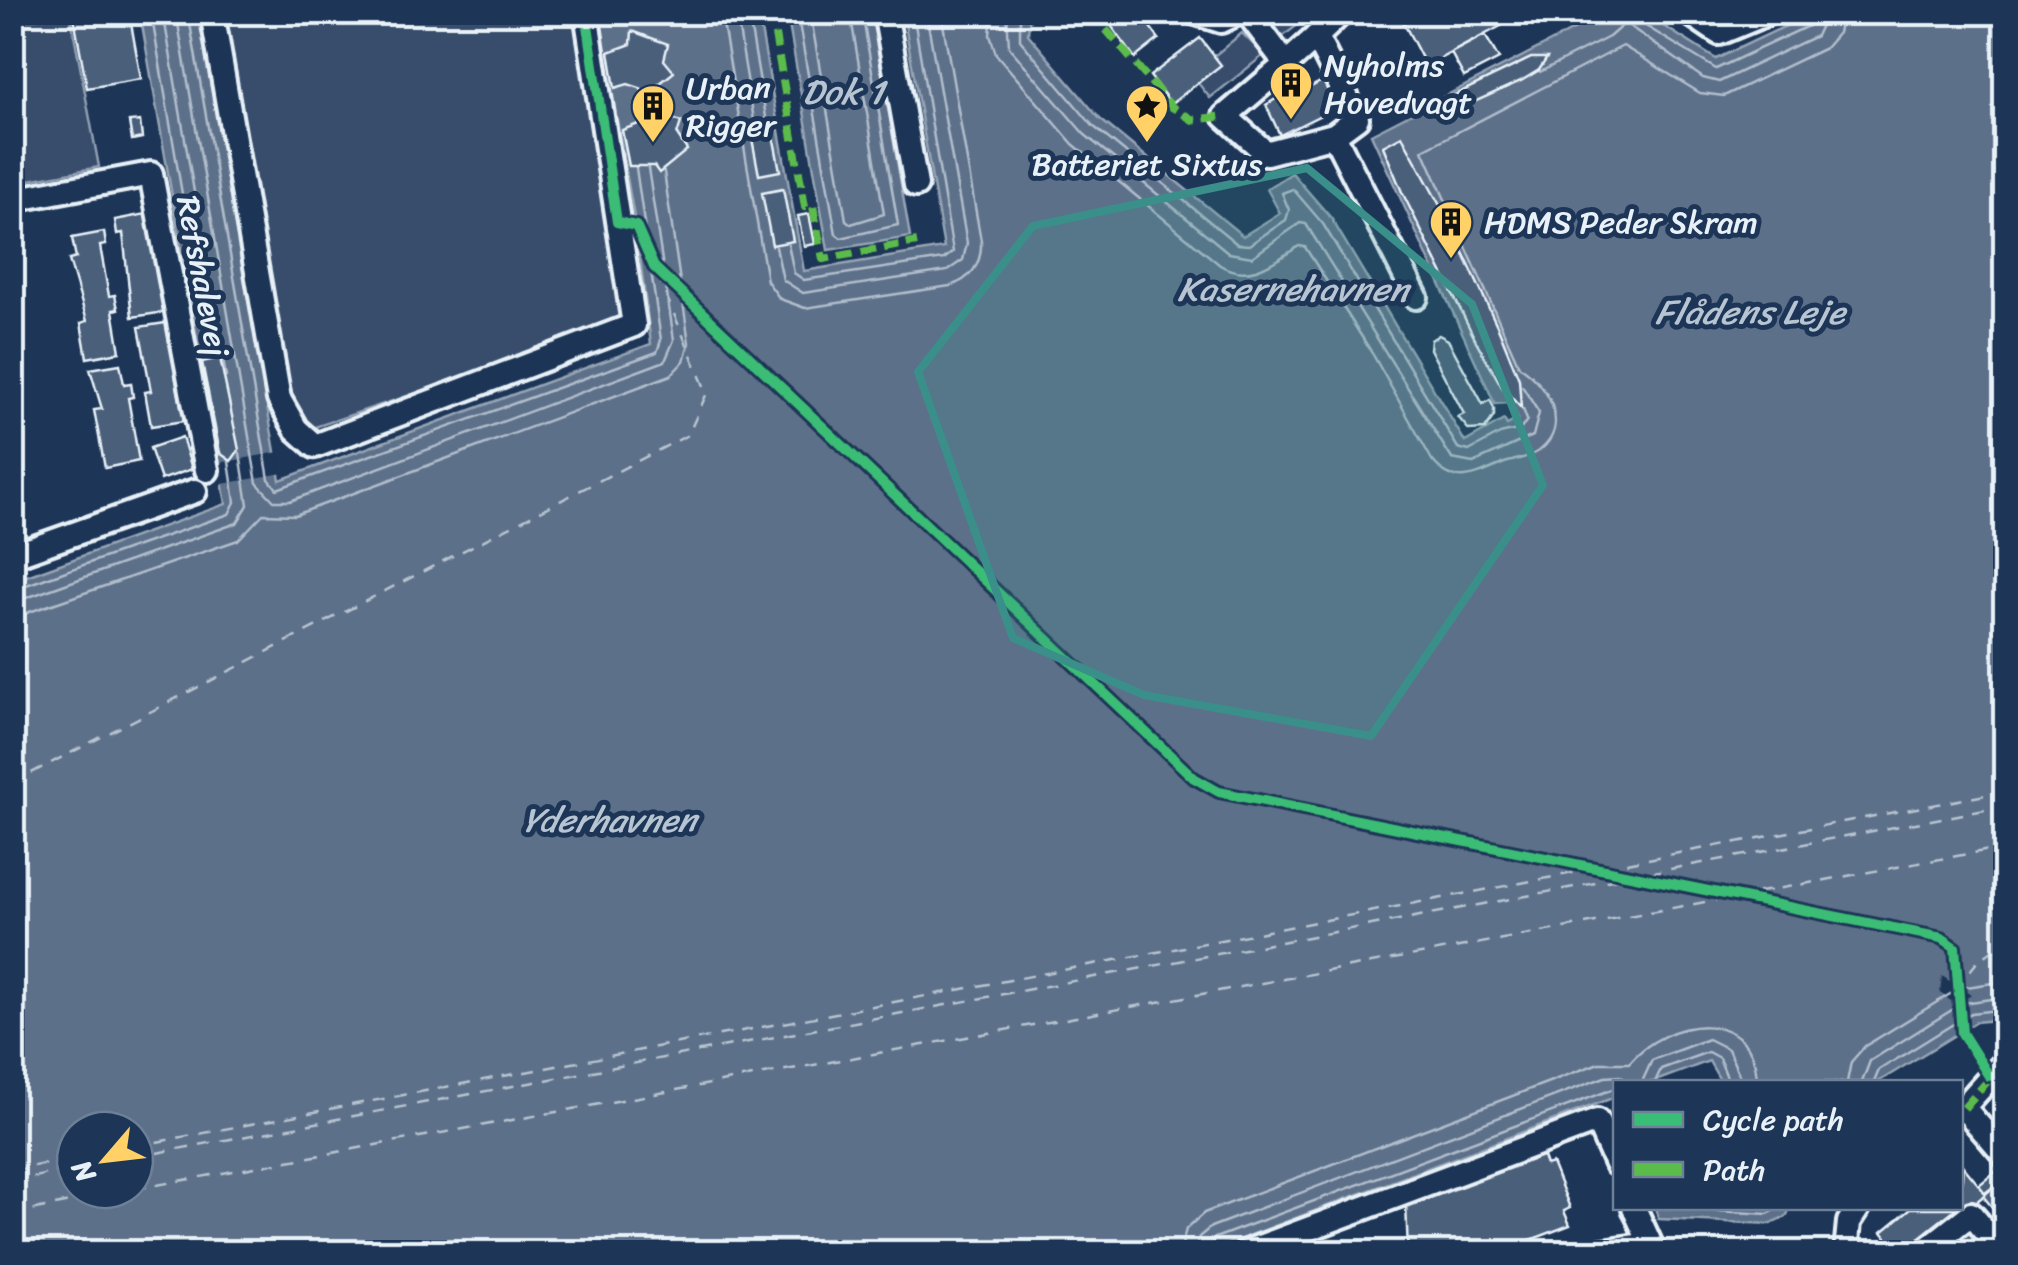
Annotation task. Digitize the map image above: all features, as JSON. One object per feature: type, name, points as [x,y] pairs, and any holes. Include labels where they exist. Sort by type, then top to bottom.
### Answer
[{"type":"street","points":[[212,12],[280,398],[296,429],[316,446],[634,325],[586,12]]},
{"type":"street","points":[[885,12],[916,185]]},
{"type":"street","points":[[1193,12],[1221,21],[1244,12],[1286,64]]},
{"type":"street","points":[[1316,37],[1357,118],[1334,135],[1266,153],[1225,116],[1342,12]]},
{"type":"street","points":[[1688,12],[1719,34],[1770,12]]},
{"type":"street","points":[[1334,135],[1416,297]]},
{"type":"street","name":"Refshalevej","points":[[12,200],[151,174],[207,470]]},
{"type":"street","points":[[12,556],[195,491]]},
{"type":"street","points":[[1963,1108],[2006,1060]]},
{"type":"street","points":[[1963,1110],[2006,1157]]},
{"type":"street","points":[[1246,1252],[1597,1122],[1613,1157]]},
{"type":"street","points":[[1597,1252],[1652,1248],[1635,1210]]},
{"type":"street","points":[[1846,1252],[1850,1222],[1857,1210]]},
{"type":"street","points":[[1923,1252],[1972,1214],[1988,1234]]},
{"type":"highlighted area","points":[[1307,168],[1472,304],[1543,485],[1371,736],[1144,695],[1013,638],[918,372],[1033,226]]},
{"type":"shaded area","points":[[1269,12],[1312,14],[1282,37],[1264,16]]},
{"type":"shaded area","points":[[70,13],[99,167],[13,183],[13,22]]},
{"type":"shaded area","points":[[221,13],[575,13],[622,318],[610,328],[309,429],[287,402]]},
{"type":"shaded area","points":[[1242,33],[1264,55],[1210,98],[1198,83],[1214,56]]},
{"type":"water","points":[[140,13],[198,13],[280,480],[651,344],[637,234],[598,13],[758,13],[804,271],[944,248],[903,13],[1030,13],[1028,34],[1100,119],[1243,236],[1280,213],[1267,189],[1292,173],[1331,218],[1465,442],[1504,420],[1507,425],[1518,419],[1509,403],[1495,404],[1371,134],[1607,13],[1643,13],[1716,59],[1813,13],[2005,13],[2005,1019],[1976,1022],[1881,1080],[1720,1080],[1709,1061],[1658,1080],[1613,1080],[1613,1098],[1206,1252],[13,1252],[13,581],[226,504]]},
{"type":"water","name":"Dok 1","points":[[787,13],[872,13],[910,237],[828,250]]},
{"type":"water","points":[[1656,1210],[1789,1210],[1786,1217],[1771,1224],[1659,1219]]},
{"type":"pier","points":[[279,452],[283,473],[217,485],[214,464]]},
{"type":"pier","points":[[1942,976],[1971,995],[1960,1003],[1964,1035],[1960,1035],[1955,1004],[1940,993]]},
{"type":"building","points":[[73,12],[129,12],[141,79],[87,88]]},
{"type":"building","points":[[1101,12],[1139,12],[1159,39],[1135,58]]},
{"type":"building","points":[[1398,12],[1527,12],[1426,66]]},
{"type":"building","name":"Urban Rigger","points":[[632,31],[668,44],[664,60],[674,72],[645,95],[640,88],[628,84],[615,88],[609,52],[631,44]]},
{"type":"building","points":[[1485,35],[1499,59],[1464,77],[1451,53]]},
{"type":"building","points":[[1200,38],[1221,65],[1171,104],[1150,76]]},
{"type":"building","points":[[1531,58],[1547,58],[1539,70],[1521,81],[1441,117],[1436,109],[1442,101]]},
{"type":"building","name":"Nyholms Hovedvagt","points":[[1324,80],[1337,107],[1280,135],[1266,105],[1305,81],[1309,88]]},
{"type":"building","name":"Urban Rigger","points":[[645,109],[681,122],[677,135],[687,150],[659,173],[654,166],[629,166],[622,130],[644,122]]},
{"type":"building","points":[[770,119],[780,171],[759,175],[749,123]]},
{"type":"building","points":[[140,121],[142,138],[132,140],[129,122]]},
{"type":"building","name":"HDMS Peder Skram","points":[[1402,136],[1449,222],[1499,330],[1519,379],[1521,408],[1502,387],[1476,341],[1402,192],[1383,146]]},
{"type":"building","points":[[783,189],[793,241],[772,245],[762,193]]},
{"type":"building","points":[[146,214],[149,234],[156,233],[165,312],[132,317],[123,233],[117,234],[115,220]]},
{"type":"building","points":[[809,214],[815,244],[804,246],[798,216]]},
{"type":"building","points":[[104,232],[106,245],[100,246],[109,296],[115,295],[118,309],[113,310],[120,352],[87,358],[81,323],[87,321],[69,260],[76,258],[72,238]]},
{"type":"building","points":[[172,322],[183,378],[176,379],[184,421],[151,426],[145,392],[151,391],[139,327]]},
{"type":"building","points":[[1439,335],[1448,340],[1483,404],[1490,400],[1494,408],[1494,416],[1485,429],[1469,430],[1458,417],[1464,414],[1430,349],[1431,340]]},
{"type":"building","points":[[220,358],[239,450],[231,461],[220,453],[202,362]]},
{"type":"building","points":[[120,364],[124,384],[131,383],[133,397],[128,398],[139,461],[105,468],[94,410],[102,409],[90,369]]},
{"type":"building","points":[[182,437],[192,469],[161,480],[150,448]]},
{"type":"building","points":[[1541,1151],[1546,1165],[1552,1163],[1570,1208],[1564,1211],[1570,1225],[1499,1252],[1408,1252],[1406,1203]]},
{"type":"building","points":[[1963,1166],[1986,1194],[1913,1252],[1899,1252],[1882,1232],[1909,1210],[1963,1210]]},
{"type":"building","points":[[2000,1168],[2006,1177],[1985,1193],[1979,1185]]},
{"type":"building","points":[[2006,1177],[2006,1224],[1983,1196]]},
{"type":"building","points":[[1972,1228],[1988,1247],[1982,1252],[1954,1252],[1949,1247]]},
{"type":"ferry route","points":[[654,267],[1194,778],[1219,792],[1594,868]]},
{"type":"ferry route","points":[[12,783],[688,435],[707,393],[656,271]]},
{"type":"ferry route","points":[[155,1142],[2006,791]]},
{"type":"ferry route","points":[[155,1153],[2006,806]]},
{"type":"ferry route","points":[[155,1185],[2006,847]]},
{"type":"ferry route","points":[[1602,869],[1628,875]]},
{"type":"ferry route","points":[[1636,876],[1731,895]]},
{"type":"ferry route","points":[[1739,897],[1942,938],[1955,947],[1956,988]]},
{"type":"ferry route","points":[[1956,988],[1978,961],[2006,941]]},
{"type":"ferry route","points":[[12,1171],[55,1161]]},
{"type":"ferry route","points":[[12,1182],[55,1172]]},
{"type":"ferry route","points":[[12,1214],[55,1205]]},
{"type":"marked path","points":[[771,12],[805,207],[813,206],[823,259],[917,242]]},
{"type":"marked path","points":[[1091,12],[1172,107],[1193,120],[1225,116]]},
{"type":"marked path","points":[[1964,1108],[2006,1060]]},
{"type":"cycle path","points":[[586,12],[617,222],[636,226],[654,267],[1194,778],[1219,792],[1942,938],[1955,947],[1962,1033],[1989,1076]]},
{"type":"place","name":"Nyholms Hovedvagt","points":[[1291,121]]},
{"type":"place","name":"Urban Rigger","points":[[653,144]]},
{"type":"place","name":"Batteriet Sixtus","points":[[1147,144]]},
{"type":"place","name":"HDMS Peder Skram","points":[[1451,260]]},
{"type":"water label","name":"Kasernehavnen","points":[[1293,289]]},
{"type":"water label","name":"Flådens Leje","points":[[1750,312]]},
{"type":"water label","name":"Yderhavnen","points":[[610,820]]}]
